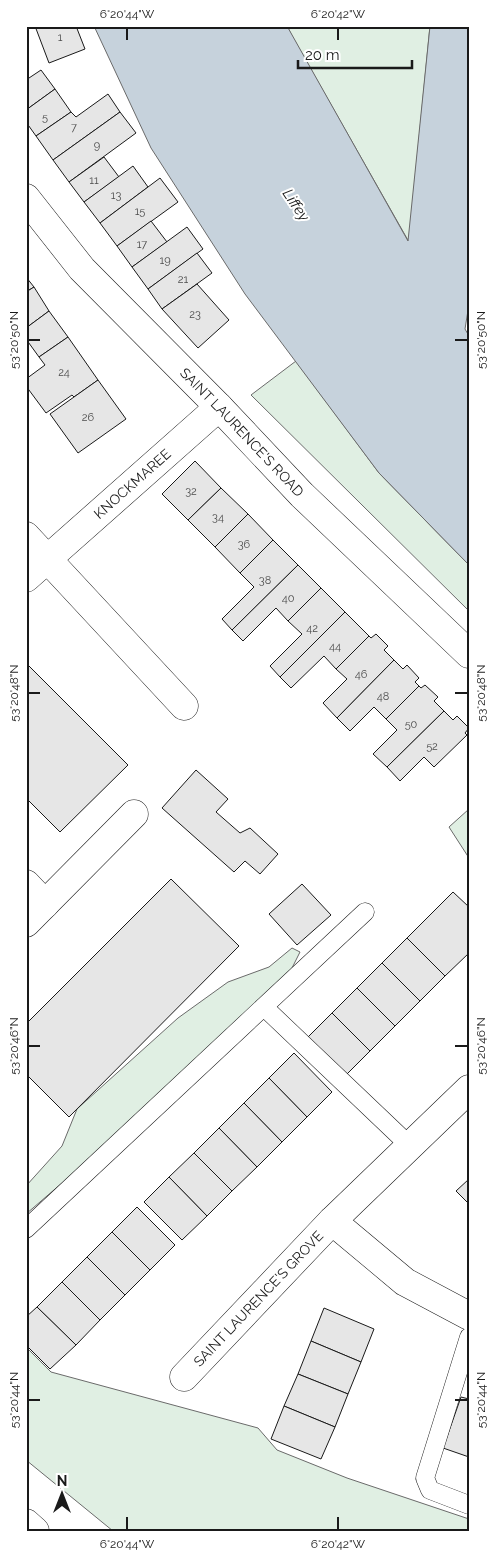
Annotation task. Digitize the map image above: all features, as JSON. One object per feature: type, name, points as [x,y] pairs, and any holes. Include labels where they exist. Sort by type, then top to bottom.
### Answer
[{"type":"street","name":"SAINT LAURENCE'S ROAD","points":[[26,198],[82,269],[219,407],[302,495],[469,654]]},
{"type":"street","name":"KNOCKMAREE","points":[[26,578],[219,407]]},
{"type":"street","points":[[26,536],[184,706]]},
{"type":"street","points":[[26,923],[134,814]]},
{"type":"street","points":[[26,884],[45,904]]},
{"type":"street","name":"SAINT LAURENCE'S GROVE","points":[[184,1377],[332,1221],[469,1089]]},
{"type":"street","name":"SAINT LAURENCE'S GROVE","points":[[332,1221],[405,1282],[469,1316]]},
{"type":"street","points":[[26,1523],[35,1531]]},
{"type":"lane","points":[[26,1229],[365,912]]},
{"type":"lane","points":[[264,1007],[410,1146]]},
{"type":"lane","points":[[469,1337],[424,1478],[430,1490],[469,1505]]},
{"type":"green space","points":[[287,26],[430,26],[409,242],[292,36]]},
{"type":"green space","points":[[296,361],[379,473],[469,565],[469,611],[251,395]]},
{"type":"green space","points":[[469,809],[469,858],[449,827]]},
{"type":"green space","points":[[292,948],[300,952],[286,980],[90,1159],[26,1214],[26,1186],[62,1146],[77,1109],[178,1018],[228,982],[269,967]]},
{"type":"green space","points":[[26,1347],[51,1372],[258,1428],[277,1450],[347,1478],[469,1519],[469,1531],[113,1531],[26,1460]]},
{"type":"water","name":"Liffey","points":[[94,26],[287,26],[408,241],[430,26],[469,26],[469,304],[465,329],[469,336],[469,565],[379,473],[245,294],[151,148]]},
{"type":"building","points":[[35,26],[76,26],[85,49],[49,63]]},
{"type":"building","points":[[41,70],[55,89],[26,110],[26,80]]},
{"type":"building","points":[[55,89],[71,112],[36,136],[26,122],[26,110]]},
{"type":"building","points":[[108,94],[120,112],[53,160],[36,136],[71,112],[76,117]]},
{"type":"building","points":[[120,112],[136,133],[69,182],[53,160]]},
{"type":"building","points":[[104,157],[119,177],[84,202],[69,182]]},
{"type":"building","points":[[133,166],[148,187],[100,223],[84,202]]},
{"type":"building","points":[[160,178],[178,202],[117,246],[100,223]]},
{"type":"building","points":[[151,221],[167,242],[132,267],[117,246]]},
{"type":"building","points":[[187,227],[203,249],[148,289],[132,267]]},
{"type":"building","points":[[197,253],[212,273],[162,309],[148,289]]},
{"type":"building","points":[[26,277],[34,287],[26,292]]},
{"type":"building","points":[[197,284],[229,320],[198,348],[162,309]]},
{"type":"building","points":[[34,287],[49,311],[26,328],[26,292]]},
{"type":"building","points":[[49,311],[68,337],[39,357],[26,339],[26,328]]},
{"type":"building","points":[[68,337],[98,380],[46,413],[26,386],[26,379],[45,365],[39,357]]},
{"type":"building","points":[[98,380],[126,419],[78,453],[50,414]]},
{"type":"building","points":[[195,461],[221,488],[188,520],[162,494]]},
{"type":"building","points":[[221,488],[248,514],[215,547],[188,520]]},
{"type":"building","points":[[248,514],[273,540],[240,573],[215,547]]},
{"type":"building","points":[[273,540],[298,565],[232,630],[222,619],[254,587],[240,573]]},
{"type":"building","points":[[298,565],[321,588],[288,621],[276,608],[243,641],[232,630]]},
{"type":"building","points":[[321,588],[345,612],[280,677],[270,666],[302,634],[288,621]]},
{"type":"building","points":[[345,612],[369,636],[336,669],[324,656],[291,688],[280,677]]},
{"type":"building","points":[[376,634],[388,646],[384,650],[394,660],[337,718],[323,703],[347,679],[336,669],[369,636],[371,638]]},
{"type":"building","points":[[394,660],[403,669],[407,665],[419,678],[415,682],[419,686],[386,719],[374,707],[350,731],[337,718]]},
{"type":"building","points":[[26,663],[128,765],[60,832],[26,798]]},
{"type":"building","points":[[425,685],[438,697],[434,701],[444,711],[387,767],[373,754],[397,730],[386,719],[419,686],[421,688]]},
{"type":"building","points":[[444,711],[453,720],[457,716],[469,728],[465,733],[467,735],[434,767],[424,757],[400,781],[387,767]]},
{"type":"building","points":[[196,770],[228,799],[216,812],[240,833],[250,828],[278,854],[260,874],[245,861],[234,872],[162,808]]},
{"type":"building","points":[[171,879],[239,946],[69,1117],[26,1074],[26,1024]]},
{"type":"building","points":[[302,884],[331,915],[297,945],[269,914]]},
{"type":"building","points":[[453,892],[469,907],[469,953],[445,976],[407,938]]},
{"type":"building","points":[[407,938],[445,976],[420,1001],[382,963]]},
{"type":"building","points":[[382,963],[420,1001],[395,1026],[357,988]]},
{"type":"building","points":[[357,988],[395,1026],[370,1051],[332,1013]]},
{"type":"building","points":[[332,1013],[370,1051],[345,1076],[307,1038]]},
{"type":"building","points":[[294,1053],[332,1092],[307,1117],[269,1078]]},
{"type":"building","points":[[269,1078],[307,1117],[282,1142],[244,1103]]},
{"type":"building","points":[[244,1103],[282,1142],[257,1167],[219,1128]]},
{"type":"building","points":[[219,1128],[257,1167],[232,1191],[194,1153]]},
{"type":"building","points":[[194,1153],[232,1191],[207,1216],[169,1177]]},
{"type":"building","points":[[169,1177],[207,1216],[182,1240],[144,1202]]},
{"type":"building","points":[[469,1179],[469,1204],[456,1191]]},
{"type":"building","points":[[137,1207],[175,1245],[150,1270],[112,1232]]},
{"type":"building","points":[[112,1232],[150,1270],[125,1295],[87,1257]]},
{"type":"building","points":[[87,1257],[125,1295],[100,1320],[62,1282]]},
{"type":"building","points":[[62,1282],[100,1320],[76,1345],[37,1307]]},
{"type":"building","points":[[37,1307],[76,1345],[50,1369],[26,1345],[26,1317]]},
{"type":"building","points":[[324,1308],[374,1329],[361,1362],[311,1341]]},
{"type":"building","points":[[311,1341],[361,1362],[348,1394],[298,1374]]},
{"type":"building","points":[[298,1374],[348,1394],[335,1427],[284,1406]]},
{"type":"building","points":[[461,1397],[469,1399],[469,1457],[443,1448]]},
{"type":"building","points":[[284,1406],[335,1427],[321,1459],[271,1439]]}]
